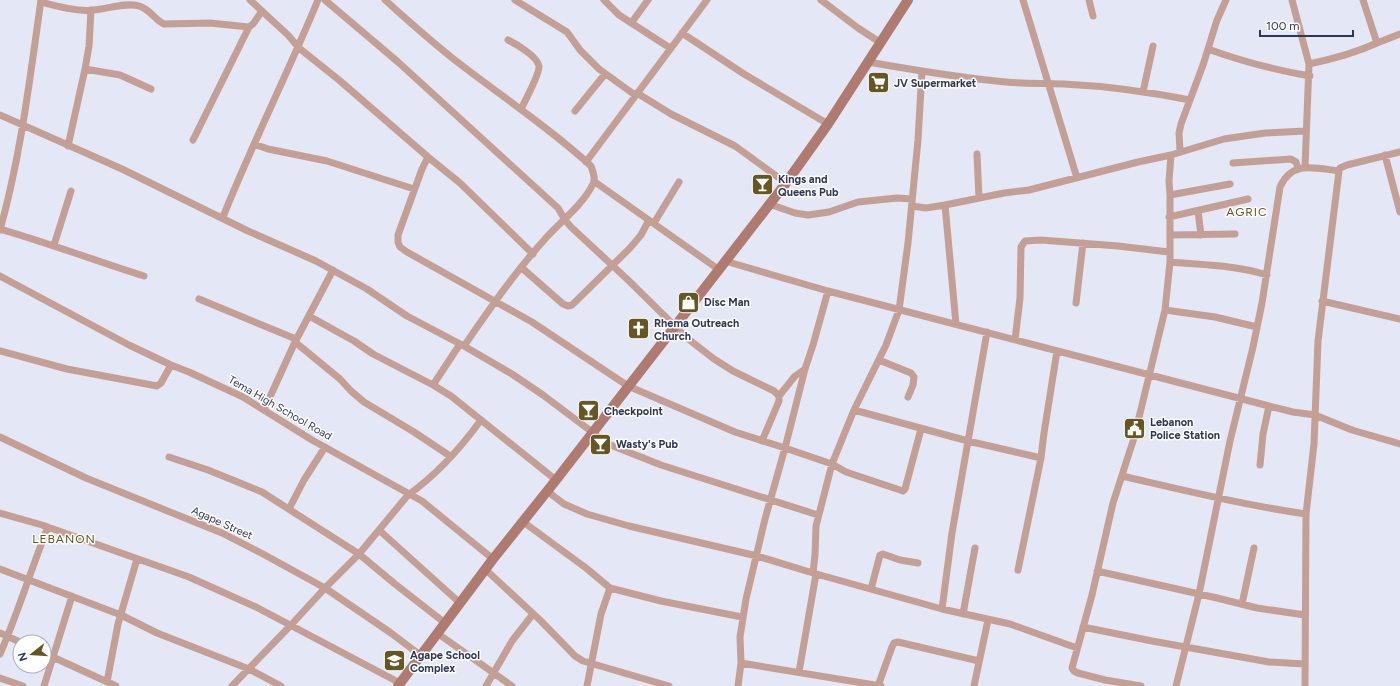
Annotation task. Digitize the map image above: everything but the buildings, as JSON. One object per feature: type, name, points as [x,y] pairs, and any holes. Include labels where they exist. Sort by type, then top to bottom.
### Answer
[{"type":"main road","points":[[399,684],[522,521],[556,480],[786,183],[828,124],[908,0]]},
{"type":"street","points":[[250,0],[288,35],[299,48],[379,113],[428,157],[460,182],[533,254]]},
{"type":"street","points":[[224,217],[254,144],[299,48],[318,0]]},
{"type":"street","points":[[325,0],[398,62],[558,208],[571,227],[612,264],[686,338],[734,371],[774,390],[779,396]]},
{"type":"street","points":[[385,0],[429,39],[521,109],[591,166],[595,182],[652,222],[722,265],[988,332],[1269,406],[1293,412],[1315,414],[1352,430],[1400,444]]},
{"type":"street","points":[[514,0],[567,32],[580,50],[604,74],[671,114],[736,146],[786,183]]},
{"type":"street","points":[[604,0],[620,15],[670,48]]},
{"type":"street","points":[[632,22],[648,0]]},
{"type":"street","points":[[586,162],[707,0]]},
{"type":"street","points":[[821,0],[858,28],[881,43]]},
{"type":"street","points":[[1023,0],[1077,178]]},
{"type":"street","points":[[1089,0],[1093,16]]},
{"type":"street","points":[[1180,151],[1181,124],[1226,0]]},
{"type":"street","points":[[1292,0],[1309,64],[1310,76],[1306,131],[1301,168]]},
{"type":"street","points":[[1363,0],[1377,43]]},
{"type":"street","points":[[144,276],[54,245],[0,229],[24,126],[25,107],[34,57],[41,1],[64,7],[91,10],[121,3],[138,5],[144,8],[159,22],[164,24],[210,23],[249,27]]},
{"type":"street","points":[[68,146],[89,46],[91,10]]},
{"type":"street","points":[[193,140],[249,27],[253,24],[262,11]]},
{"type":"street","points":[[682,33],[744,74],[828,124]]},
{"type":"street","points":[[1309,64],[1359,51],[1400,34]]},
{"type":"street","points":[[508,40],[532,56],[537,61],[539,66],[536,78],[521,109]]},
{"type":"street","points":[[1143,92],[1153,46]]},
{"type":"street","points":[[1208,49],[1228,57],[1269,68],[1310,76]]},
{"type":"street","points":[[868,62],[969,79],[1096,87],[1143,92],[1190,100]]},
{"type":"street","points":[[85,69],[120,75],[152,89]]},
{"type":"street","points":[[799,672],[814,574],[816,526],[832,464],[854,410],[879,360],[899,310],[912,203],[918,140],[922,71]]},
{"type":"street","points":[[575,111],[604,74]]},
{"type":"street","points":[[0,116],[122,169],[333,270],[367,289],[407,316],[462,345],[512,374],[543,395],[608,444],[661,465],[818,515]]},
{"type":"street","points":[[769,204],[795,213],[808,215],[829,212],[858,202],[897,198],[926,208],[1028,190],[1171,155],[1180,151],[1224,139],[1248,135],[1306,131]]},
{"type":"street","points":[[254,144],[268,149],[327,161],[414,189]]},
{"type":"street","points":[[1305,686],[1304,614],[1306,514],[1314,444],[1318,341],[1339,171],[1340,168],[1346,165],[1400,152]]},
{"type":"street","points":[[977,154],[979,198]]},
{"type":"street","points":[[1141,686],[1105,680],[1074,671],[1072,668],[1072,663],[1083,627],[1113,504],[1134,438],[1165,310],[1170,262],[1169,181],[1171,155]]},
{"type":"street","points":[[1385,155],[1400,212]]},
{"type":"street","points":[[428,157],[414,189],[398,235],[400,247],[420,260],[532,322],[628,386],[735,432],[832,464],[846,472],[903,491],[905,489],[921,429]]},
{"type":"street","points":[[1233,163],[1291,159],[1301,168]]},
{"type":"street","points":[[1176,686],[1199,594],[1230,441],[1257,327],[1267,275],[1280,187],[1288,174],[1301,168],[1339,171]]},
{"type":"street","points":[[433,385],[495,301],[546,238],[565,220],[585,197],[595,182]]},
{"type":"street","points":[[522,268],[563,304],[568,306],[572,305],[612,264],[630,248],[652,222],[679,182]]},
{"type":"street","points":[[1170,195],[1230,184]]},
{"type":"street","points":[[54,245],[71,191]]},
{"type":"street","points":[[1170,217],[1248,199]]},
{"type":"street","points":[[945,205],[956,324]]},
{"type":"street","points":[[1198,211],[1201,235]]},
{"type":"street","points":[[1170,235],[1235,234]]},
{"type":"street","points":[[1015,340],[1020,298],[1022,243],[1025,241],[1041,240],[1084,243],[1169,252]]},
{"type":"street","points":[[1076,303],[1084,243]]},
{"type":"street","points":[[1170,262],[1254,271],[1267,275]]},
{"type":"street","points":[[264,410],[296,341],[333,270]]},
{"type":"street","name":"Tema High School Road","points":[[0,276],[129,345],[243,397],[325,447],[408,495],[422,501],[493,559]]},
{"type":"street","points":[[738,686],[741,663],[740,648],[742,617],[770,500],[805,369],[828,291]]},
{"type":"street","points":[[199,299],[296,341],[364,402],[450,456]]},
{"type":"street","points":[[1322,301],[1400,319]]},
{"type":"street","points":[[1165,310],[1215,317],[1257,327]]},
{"type":"street","points":[[309,316],[354,341],[373,354],[451,396],[556,480]]},
{"type":"street","points":[[942,609],[952,533],[988,332]]},
{"type":"street","points":[[0,351],[67,369],[157,386],[161,383],[171,365]]},
{"type":"street","points":[[1018,570],[1041,458],[1057,351]]},
{"type":"street","points":[[879,360],[912,373],[914,376],[913,385],[908,397]]},
{"type":"street","points":[[762,441],[779,401],[779,396],[794,376],[805,369]]},
{"type":"street","points":[[1260,465],[1263,434],[1269,406]]},
{"type":"street","points":[[854,410],[921,429],[1041,458]]},
{"type":"street","points":[[232,686],[325,588],[360,554],[408,495],[418,488],[468,438],[481,420]]},
{"type":"street","name":"Agape Street","points":[[0,437],[86,478],[222,533],[258,551],[325,588],[391,633],[420,655]]},
{"type":"street","points":[[289,509],[304,480],[325,447]]},
{"type":"street","points":[[169,458],[208,470],[262,492],[360,554],[395,584],[445,623]]},
{"type":"street","points":[[1122,476],[1265,508],[1306,514]]},
{"type":"street","points":[[547,491],[564,504],[587,514],[628,526],[757,556],[814,574],[942,609],[1010,624],[1077,648]]},
{"type":"street","points":[[0,513],[48,527],[188,577],[256,607],[399,684]]},
{"type":"street","points":[[522,521],[586,568],[610,588],[661,601],[742,617]]},
{"type":"street","points":[[0,654],[48,527]]},
{"type":"street","points":[[379,530],[460,603]]},
{"type":"street","points":[[963,614],[975,548]]},
{"type":"street","points":[[1242,604],[1254,548]]},
{"type":"street","points":[[871,589],[880,555],[883,554],[900,560],[918,563]]},
{"type":"street","points":[[108,682],[121,615],[137,559]]},
{"type":"street","points":[[0,569],[121,615],[157,633],[249,669],[281,686]]},
{"type":"street","points":[[485,569],[575,656],[583,661],[669,686]]},
{"type":"street","points":[[1097,571],[1257,608],[1304,614]]},
{"type":"street","points":[[587,686],[601,614],[610,588]]},
{"type":"street","points":[[44,686],[72,596]]},
{"type":"street","points":[[486,686],[512,641],[533,614]]},
{"type":"street","points":[[974,686],[988,620]]},
{"type":"street","points":[[1083,627],[1269,662],[1305,664]]},
{"type":"street","points":[[0,633],[12,638]]},
{"type":"street","points":[[437,633],[512,686]]},
{"type":"street","points":[[741,663],[879,686],[892,647],[894,643],[898,642],[979,662]]},
{"type":"street","points":[[53,657],[116,686]]},
{"type":"street","points":[[0,678],[23,686]]},
{"type":"place","name":"JV Supermarket","points":[[878,83]]},
{"type":"place","name":"Kings and Queens Pub","points":[[763,185]]},
{"type":"place","name":"Disc Man","points":[[688,302]]},
{"type":"place","name":"Rhema Outreach Church","points":[[639,329]]},
{"type":"place","name":"Checkpoint","points":[[589,411]]},
{"type":"place","name":"Lebanon Police Station","points":[[1134,428]]},
{"type":"place","name":"Wasty's Pub","points":[[601,444]]},
{"type":"place","name":"Agape School Complex","points":[[394,661]]},
{"type":"district","name":"AGRIC","points":[[1247,212]]},
{"type":"district","name":"LEBANON","points":[[64,539]]}]
